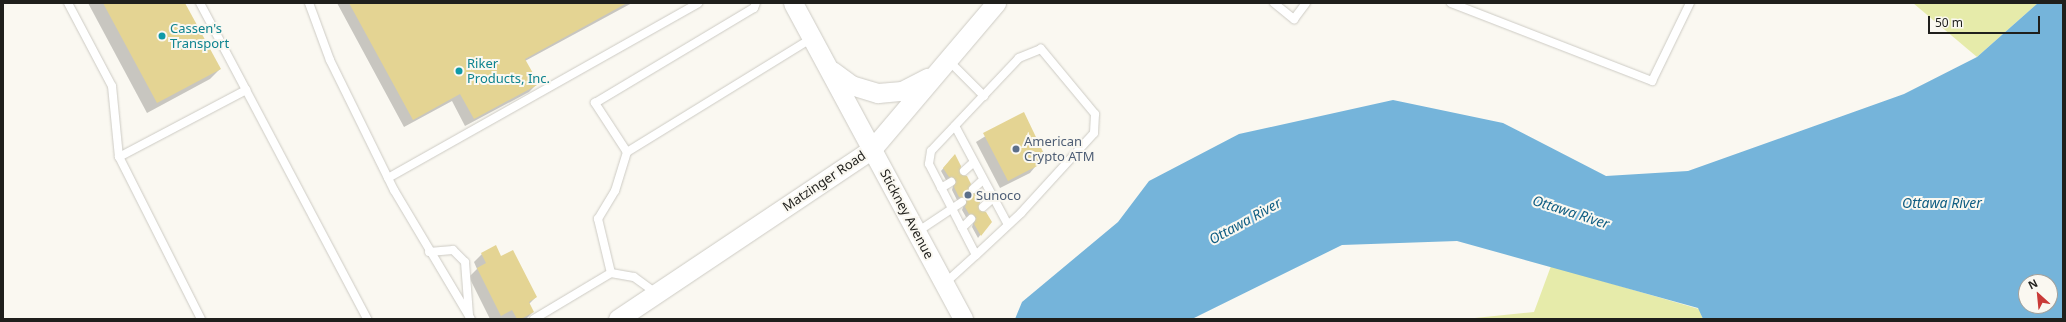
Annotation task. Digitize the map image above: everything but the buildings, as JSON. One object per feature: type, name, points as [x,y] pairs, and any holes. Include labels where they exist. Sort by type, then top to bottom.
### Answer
[{"type":"street","name":"Stickney Avenue","points":[[792,3],[963,319]]},
{"type":"street","name":"Matzinger Road","points":[[618,319],[872,149],[996,3]]},
{"type":"street","points":[[828,69],[851,85],[878,93],[902,91],[923,82],[945,63]]},
{"type":"lane","points":[[68,3],[112,86],[119,157],[201,319]]},
{"type":"lane","points":[[200,3],[367,319]]},
{"type":"lane","points":[[308,3],[330,60],[388,178],[429,252],[470,317]]},
{"type":"lane","points":[[388,178],[698,3]]},
{"type":"lane","points":[[627,152],[595,103],[754,8],[756,3]]},
{"type":"lane","points":[[1274,3],[1294,19],[1306,3]]},
{"type":"lane","points":[[1451,3],[1652,81],[1690,3]]},
{"type":"lane","points":[[611,273],[598,219],[615,191],[627,152],[812,38]]},
{"type":"lane","points":[[944,284],[976,255],[1008,225],[1094,133],[1095,114],[1041,49],[1019,58],[931,151],[929,164],[976,255]]},
{"type":"lane","points":[[945,63],[984,96]]},
{"type":"lane","points":[[119,157],[246,90]]},
{"type":"lane","points":[[954,126],[1008,225]]},
{"type":"lane","points":[[964,171],[974,162]]},
{"type":"lane","points":[[974,189],[984,180]]},
{"type":"lane","points":[[941,188],[951,182]]},
{"type":"lane","points":[[983,207],[994,198]]},
{"type":"lane","points":[[917,232],[962,202]]},
{"type":"lane","points":[[962,228],[971,219]]},
{"type":"lane","points":[[429,252],[453,250],[465,262],[470,317]]},
{"type":"lane","points":[[534,319],[611,273],[634,277],[657,293]]},
{"type":"green space","points":[[1913,3],[2038,3],[1977,57]]},
{"type":"green space","points":[[1551,266],[1699,309],[1703,319],[1465,319],[1534,312]]},
{"type":"water","name":"Ottawa River","points":[[2038,3],[2063,3],[2063,319],[1703,319],[1698,308],[1457,241],[1342,245],[1192,319],[1015,319],[1022,302],[1118,222],[1149,181],[1239,134],[1393,100],[1503,123],[1606,176],[1688,171],[1904,94],[1977,57]]},
{"type":"place","name":"Cassen's Transport","points":[[162,36]]},
{"type":"place","name":"Riker Products, Inc.","points":[[459,71]]},
{"type":"place","name":"American Crypto ATM","points":[[1016,149]]},
{"type":"place","name":"Sunoco","points":[[968,195]]}]
